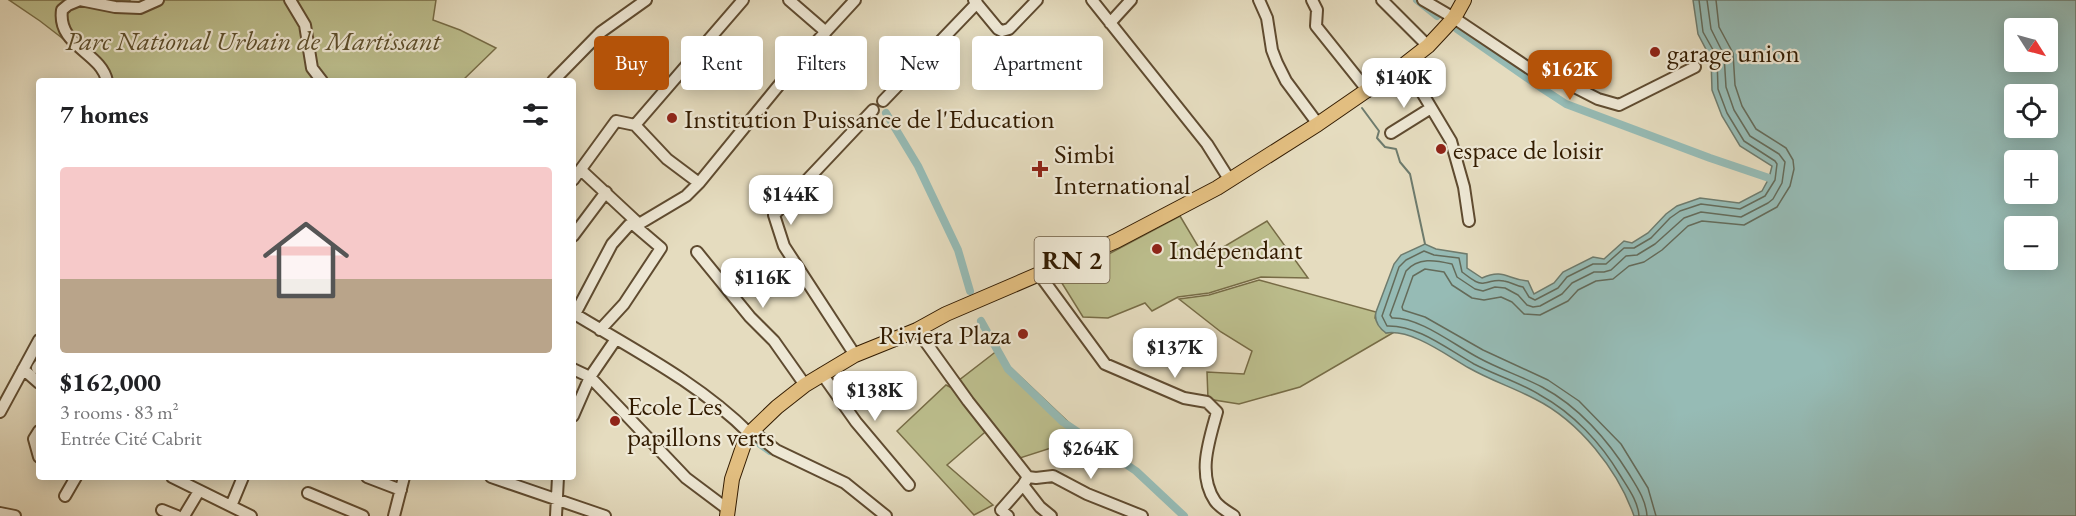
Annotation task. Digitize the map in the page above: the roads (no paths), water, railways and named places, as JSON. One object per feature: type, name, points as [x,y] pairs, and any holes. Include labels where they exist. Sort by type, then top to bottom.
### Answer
[{"type":"main road","name":"RN 2","points":[[726,512],[740,453],[751,433],[777,406],[805,385],[855,355],[1116,242],[1217,188],[1318,124],[1405,64],[1428,46],[1454,18],[1464,0]]},
{"type":"street","points":[[106,78],[94,60],[80,49],[65,32],[61,19],[62,10],[80,0],[115,7],[140,8],[158,0]]},
{"type":"street","points":[[290,0],[305,25],[312,68],[320,78]]},
{"type":"street","points":[[556,78],[601,32],[646,0]]},
{"type":"street","points":[[635,125],[743,0]]},
{"type":"street","points":[[789,0],[803,5],[825,32]]},
{"type":"street","points":[[576,310],[612,244],[629,225],[637,224],[686,196],[797,63],[855,0]]},
{"type":"street","points":[[883,101],[976,2],[998,29],[1005,31],[1037,0]]},
{"type":"street","points":[[1092,0],[1207,144],[1229,179]]},
{"type":"street","points":[[1110,23],[1131,0]]},
{"type":"street","points":[[1259,0],[1267,18],[1272,50],[1277,63],[1286,81],[1318,124]]},
{"type":"street","points":[[1312,0],[1317,10],[1316,26],[1368,91]]},
{"type":"street","points":[[1382,0],[1428,46]]},
{"type":"street","points":[[1423,0],[1539,75],[1557,78],[1598,99],[1619,105],[1695,67]]},
{"type":"street","points":[[1405,64],[1451,141],[1464,188],[1469,221]]},
{"type":"street","points":[[1391,133],[1431,108]]},
{"type":"street","points":[[855,355],[784,246],[774,215],[873,110]]},
{"type":"street","points":[[576,176],[616,121],[635,125],[667,159],[699,183]]},
{"type":"street","points":[[581,170],[661,248],[624,304],[600,330]]},
{"type":"street","points":[[576,232],[606,192]]},
{"type":"street","points":[[697,252],[774,341],[805,385]]},
{"type":"street","points":[[1039,274],[1105,364],[1184,398],[1207,402],[1217,412],[1208,444],[1204,477],[1216,503],[1234,516]]},
{"type":"street","points":[[576,315],[678,375],[776,450],[845,483],[886,516]]},
{"type":"street","points":[[917,330],[1026,481],[1040,507],[1051,516]]},
{"type":"street","points":[[576,408],[590,377],[616,339]]},
{"type":"street","points":[[0,412],[36,345]]},
{"type":"street","points":[[23,369],[36,380]]},
{"type":"street","points":[[576,370],[590,377],[686,478],[726,512]]},
{"type":"street","points":[[822,374],[856,422],[909,485]]},
{"type":"street","points":[[1008,516],[1001,510],[1026,481],[1053,476],[1087,494],[1142,516]]},
{"type":"street","points":[[65,496],[74,480]]},
{"type":"street","points":[[178,480],[251,516]]},
{"type":"street","points":[[231,506],[242,480]]},
{"type":"street","points":[[375,480],[401,490]]},
{"type":"street","points":[[394,516],[403,480]]},
{"type":"street","points":[[500,480],[605,516]]},
{"type":"street","points":[[556,516],[558,480]]},
{"type":"street","points":[[184,516],[199,491]]},
{"type":"street","points":[[308,493],[363,516]]},
{"type":"street","points":[[162,510],[177,516]]},
{"type":"street","points":[[0,513],[15,516]]},
{"type":"water","points":[[1693,0],[2076,0],[2076,516],[1634,516],[1618,481],[1595,448],[1567,420],[1551,408],[1477,372],[1429,344],[1407,335],[1386,333],[1379,327],[1376,312],[1394,264],[1401,255],[1425,244],[1436,249],[1467,254],[1467,268],[1482,278],[1501,274],[1528,281],[1534,294],[1554,283],[1563,272],[1593,257],[1604,259],[1624,241],[1632,243],[1648,233],[1677,206],[1700,198],[1739,203],[1762,191],[1772,166],[1740,146],[1722,116],[1712,90],[1711,59],[1698,34]]},
{"type":"waterway","points":[[1417,0],[1437,16]]},
{"type":"waterway","points":[[1457,29],[1566,104],[1769,178]]},
{"type":"waterway","points":[[1362,108],[1379,131],[1377,138],[1385,147],[1396,149],[1400,162],[1410,174],[1425,244]]},
{"type":"waterway","points":[[886,113],[918,166],[958,250],[970,291]]},
{"type":"waterway","points":[[981,321],[1008,369],[1063,422],[1136,471],[1184,516]]},
{"type":"waterway","points":[[756,441],[770,451]]},
{"type":"place","name":"garage union","points":[[1655,52]]},
{"type":"place","name":"Institution Puissance de l'Education","points":[[672,118]]},
{"type":"place","name":"espace de loisir","points":[[1441,149]]},
{"type":"place","name":"Simbi International","points":[[1040,169]]},
{"type":"place","name":"Indépendant","points":[[1157,249]]},
{"type":"place","name":"Riviera Plaza","points":[[1023,334]]},
{"type":"place","name":"Ecole Les papillons verts","points":[[615,421]]},
{"type":"park label","name":"Parc National Urbain de Martissant","points":[[253,40]]}]
